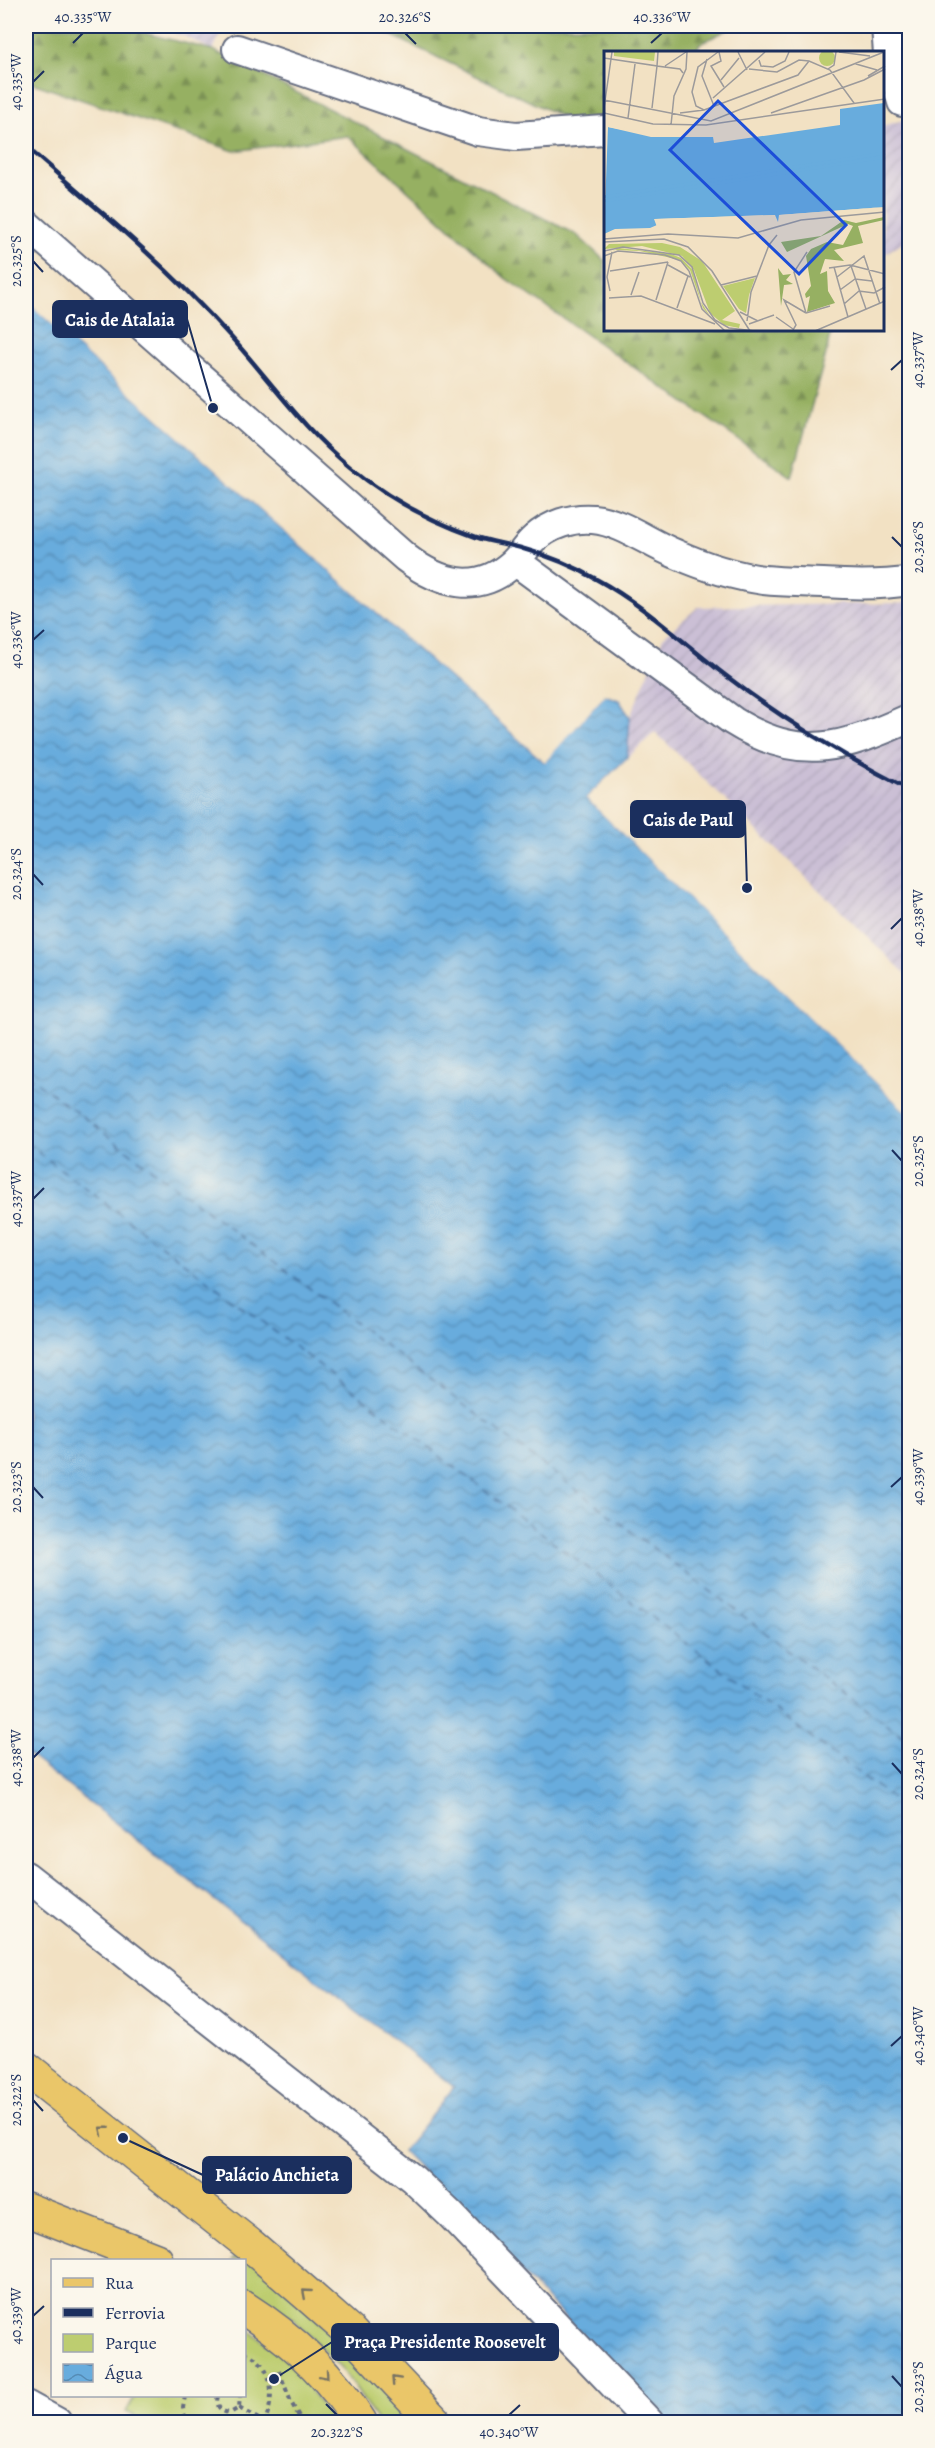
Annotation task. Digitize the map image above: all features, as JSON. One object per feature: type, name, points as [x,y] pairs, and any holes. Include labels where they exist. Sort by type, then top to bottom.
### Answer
[{"type":"main road","points":[[26,2068],[251,2246],[309,2296],[350,2332],[435,2422]]},
{"type":"main road","points":[[26,2209],[153,2259]]},
{"type":"main road","points":[[255,2314],[314,2361],[360,2422]]},
{"type":"street","points":[[886,26],[888,54],[898,103]]},
{"type":"street","points":[[237,49],[478,130],[516,136],[604,130]]},
{"type":"street","points":[[26,224],[420,569],[446,581],[474,582],[503,572],[535,537],[548,528],[576,519],[590,518],[618,524],[646,540],[704,565],[762,580],[865,585],[909,580]]},
{"type":"street","points":[[515,561],[733,721],[771,740],[791,746],[829,747],[865,738],[909,718]]},
{"type":"street","points":[[26,1876],[413,2179],[450,2214],[649,2422]]},
{"type":"path","points":[[239,2408],[264,2422],[272,2400],[271,2383],[258,2360],[246,2353]]},
{"type":"path","points":[[278,2365],[285,2389],[302,2422]]},
{"type":"path","points":[[185,2397],[186,2422]]},
{"type":"path","points":[[217,2397],[216,2402],[221,2410],[230,2413],[239,2408]]},
{"type":"path","points":[[239,2408],[240,2397]]},
{"type":"path","points":[[291,2422],[296,2413]]},
{"type":"path","points":[[184,2416],[196,2422]]},
{"type":"shaded area","points":[[149,26],[224,26],[213,50],[184,36]]},
{"type":"shaded area","points":[[909,118],[909,243],[903,242],[884,254],[884,126]]},
{"type":"shaded area","points":[[909,600],[909,977],[655,732],[627,758],[630,717],[663,637],[698,607],[902,603]]},
{"type":"green space","points":[[26,26],[115,26],[213,50],[577,235],[604,260],[604,332],[831,332],[792,477],[505,278],[348,136],[234,151],[26,81]]},
{"type":"green space","points":[[372,26],[735,26],[699,44],[697,51],[604,51],[604,117],[575,123]]},
{"type":"green space","points":[[242,2250],[293,2294],[416,2422],[378,2422],[345,2373],[293,2319],[246,2288],[246,2259],[233,2259]]},
{"type":"green space","points":[[246,2328],[293,2363],[332,2422],[148,2422],[126,2412],[134,2397],[246,2397]]},
{"type":"water","points":[[26,301],[544,762],[605,695],[619,700],[630,717],[627,758],[586,798],[909,1115],[909,2422],[666,2422],[403,2151],[454,2087],[26,1753]]},
{"type":"pier","points":[[26,298],[544,758],[602,693],[605,695],[545,762],[26,301]]},
{"type":"pier","points":[[631,755],[629,761],[590,798],[910,1110],[909,1115],[586,798]]},
{"type":"ferry route","points":[[26,1074],[910,1742]]},
{"type":"ferry route","points":[[26,1143],[910,1812]]},
{"type":"railway","points":[[26,147],[178,282],[213,317],[317,437],[364,478],[394,499],[442,524],[476,537],[552,558],[614,589],[647,612],[725,675],[791,722],[838,751],[910,790]]},
{"type":"place","name":"Cais de Atalaia","points":[[213,408]]},
{"type":"place","name":"Cais de Paul","points":[[747,888]]},
{"type":"place","name":"Palácio Anchieta","points":[[123,2138]]},
{"type":"place","name":"Praça Presidente Roosevelt","points":[[274,2379]]}]
